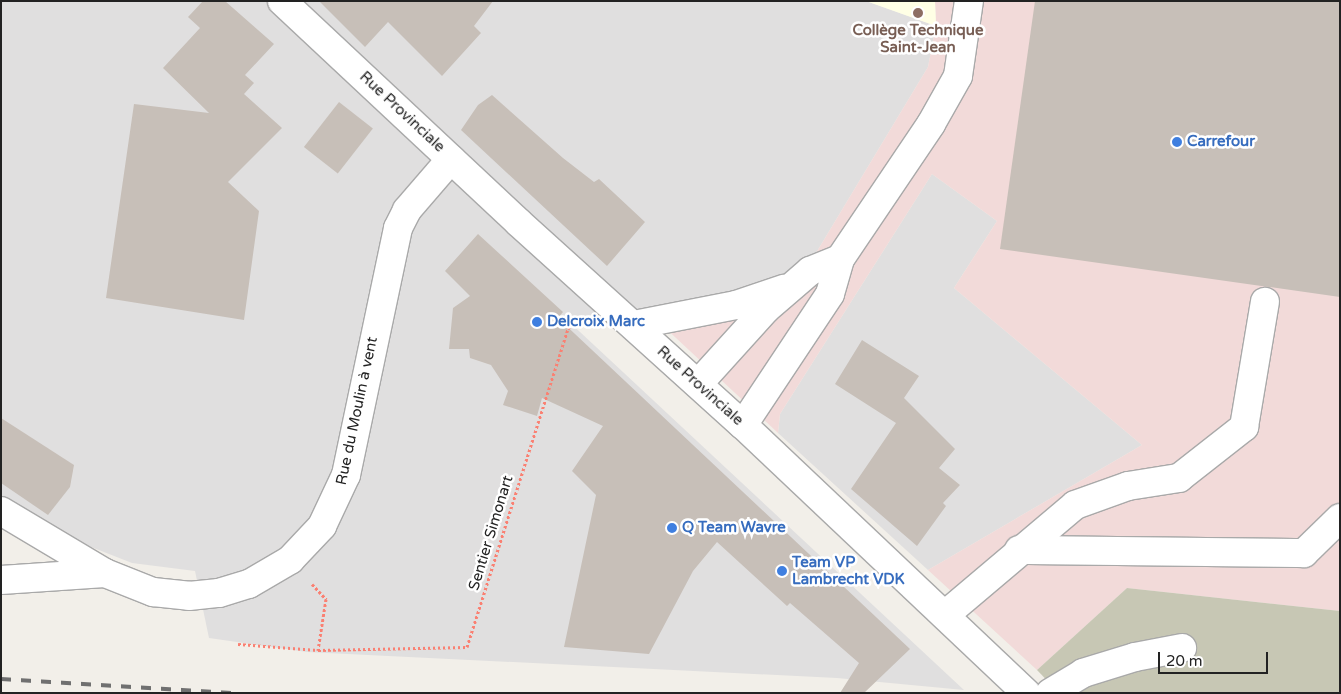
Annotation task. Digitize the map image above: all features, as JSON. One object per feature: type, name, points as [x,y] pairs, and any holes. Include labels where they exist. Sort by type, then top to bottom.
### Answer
[{"type":"street","name":"Rue Provinciale","points":[[282,1],[451,159],[743,425],[1026,693]]},
{"type":"street","points":[[743,425],[830,294],[840,259],[932,124],[958,76],[968,1]]},
{"type":"street","name":"Rue du Moulin à vent","points":[[105,573],[153,592],[189,596],[219,593],[249,584],[290,560],[322,526],[346,475],[398,228],[412,203],[451,159]]},
{"type":"street","points":[[698,384],[766,309],[810,271],[840,259]]},
{"type":"street","points":[[634,324],[736,305],[791,287]]},
{"type":"street","points":[[945,615],[1019,550],[1075,505],[1128,486],[1180,478],[1244,427],[1265,302]]},
{"type":"street","points":[[1,511],[105,573]]},
{"type":"street","points":[[1019,550],[1304,552],[1340,518]]},
{"type":"street","points":[[1,580],[105,573]]},
{"type":"street","points":[[1050,693],[1083,673],[1134,657],[1182,648]]},
{"type":"path","name":"Sentier Simonart","points":[[238,644],[318,650],[468,647],[568,329],[592,288]]},
{"type":"path","points":[[290,560],[326,599],[318,650]]},
{"type":"shaded area","points":[[1,1],[866,1],[936,26],[928,67],[813,258],[787,277],[729,296],[646,310],[565,318],[964,690],[837,678],[307,652],[209,638],[195,571],[132,563],[58,534],[1,501]]},
{"type":"shaded area","name":"Collège Technique Saint-Jean","points":[[866,1],[935,1],[936,26]]},
{"type":"shaded area","points":[[935,1],[1340,1],[1340,611],[1127,588],[1037,670],[928,570],[1142,445],[954,288],[997,221],[932,174],[780,414],[778,433],[646,310],[729,296],[787,277],[813,258],[928,67],[936,26]]},
{"type":"shaded area","points":[[932,174],[997,221],[954,288],[1142,445],[928,570],[778,433],[780,414]]},
{"type":"shaded area","points":[[1127,588],[1340,611],[1340,693],[1059,693],[1037,670]]},
{"type":"building","points":[[203,1],[225,1],[274,44],[245,75],[254,83],[244,94],[282,128],[228,182],[259,211],[244,320],[106,298],[134,104],[209,113],[163,68],[200,28],[188,17]]},
{"type":"building","points":[[319,1],[493,1],[474,26],[481,33],[442,76],[388,22],[365,47]]},
{"type":"building","name":"Carrefour","points":[[1035,1],[1340,1],[1340,297],[1000,249]]},
{"type":"building","points":[[492,95],[563,158],[594,182],[599,179],[645,222],[607,266],[461,130],[478,105]]},
{"type":"building","points":[[339,102],[373,128],[338,173],[304,147]]},
{"type":"building","points":[[478,234],[563,312],[558,318],[910,649],[864,693],[840,693],[859,663],[790,603],[787,606],[717,542],[693,571],[649,654],[564,647],[596,495],[572,471],[603,426],[542,398],[537,416],[503,405],[508,391],[491,365],[470,358],[469,349],[449,349],[453,308],[470,296],[445,271]]},
{"type":"building","points":[[862,340],[919,376],[904,398],[955,449],[939,468],[960,485],[943,503],[946,506],[917,546],[851,489],[896,423],[835,384]]},
{"type":"building","points":[[1,418],[74,465],[70,487],[48,515],[1,483]]},
{"type":"railway","points":[[1,679],[232,693]]},
{"type":"place","name":"Collège Technique Saint-Jean","points":[[918,13]]},
{"type":"place","name":"Carrefour","points":[[1177,142]]},
{"type":"place","name":"Delcroix Marc","points":[[537,322]]},
{"type":"place","name":"Q Team Wavre","points":[[672,528]]},
{"type":"place","name":"Team VP Lambrecht VDK","points":[[782,571]]}]
